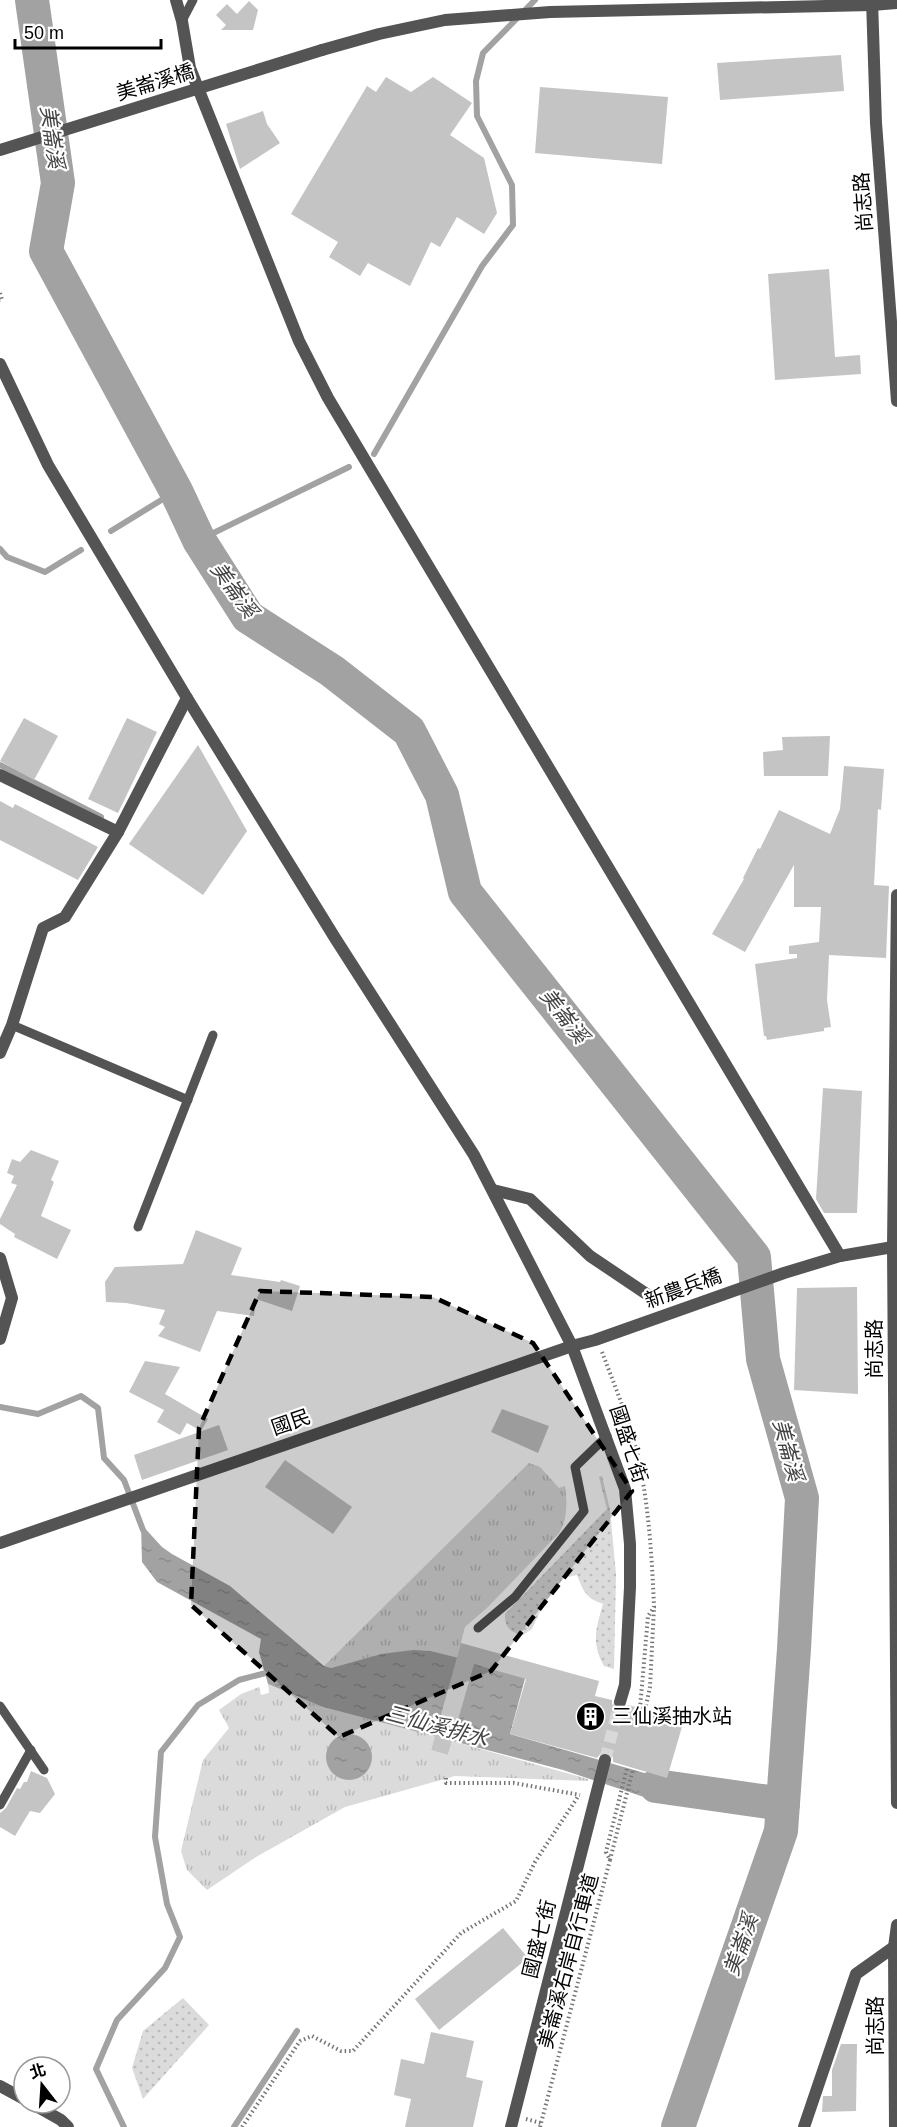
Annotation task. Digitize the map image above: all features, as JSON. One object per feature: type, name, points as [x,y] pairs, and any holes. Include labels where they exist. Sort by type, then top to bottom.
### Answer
[{"type":"street","points":[[176,0],[194,79],[299,340],[328,398],[840,1256]]},
{"type":"street","name":"尚志路","points":[[872,2],[876,123],[897,401]]},
{"type":"street","name":"美崙溪橋","points":[[0,150],[322,50],[379,34],[445,20],[550,12],[897,3]]},
{"type":"street","name":"國盛七街","points":[[0,364],[48,465],[187,698],[335,938],[474,1155],[572,1346],[625,1489],[630,1544],[630,1587],[625,1685],[620,1702]]},
{"type":"street","points":[[0,1053],[12,1025],[44,928],[66,917],[118,832],[187,698]]},
{"type":"street","points":[[0,775],[118,832]]},
{"type":"street","name":"尚志路","points":[[897,895],[893,1247],[897,1803]]},
{"type":"street","points":[[493,1190],[530,1199],[590,1256],[654,1299]]},
{"type":"street","name":"新農兵橋","points":[[596,1340],[784,1273],[840,1256],[893,1247]]},
{"type":"street","points":[[0,1258],[12,1298],[0,1339]]},
{"type":"street","name":"國民","points":[[0,1543],[572,1346],[596,1340]]},
{"type":"street","name":"國盛七街","points":[[511,2127],[605,1760]]},
{"type":"street","name":"尚志路","points":[[895,2127],[894,1947],[897,1925]]},
{"type":"street","points":[[804,2127],[856,1974],[894,1947]]},
{"type":"street","points":[[53,2115],[68,2127]]},
{"type":"lane","points":[[182,21],[193,0]]},
{"type":"lane","points":[[12,1025],[188,1100]]},
{"type":"lane","points":[[138,1227],[213,1035]]},
{"type":"lane","points":[[478,1628],[515,1597],[584,1511],[575,1467],[607,1436]]},
{"type":"lane","points":[[0,1706],[44,1770]]},
{"type":"lane","points":[[0,1805],[32,1750]]},
{"type":"path","points":[[0,293],[2,300],[0,300]]},
{"type":"path","points":[[645,1710],[650,1687],[654,1607]]},
{"type":"path","name":"美崙溪右岸自行車道","points":[[540,2127],[610,1860],[606,1852],[627,1768]]},
{"type":"path","points":[[610,1860],[633,1769]]},
{"type":"path","points":[[446,1778],[446,1783],[514,1783],[596,1798]]},
{"type":"path","points":[[242,2127],[300,2041],[312,2036],[341,2051],[353,2051],[462,1933],[516,1901],[535,1862],[579,1795]]},
{"type":"highlighted area","points":[[260,1291],[433,1297],[533,1343],[632,1491],[491,1671],[339,1737],[191,1605],[199,1428]]},
{"type":"green space","points":[[529,1463],[540,1467],[559,1488],[565,1486],[564,1522],[559,1533],[488,1607],[465,1627],[457,1658],[431,1651],[381,1654],[331,1668],[324,1666]]},
{"type":"green space","points":[[602,1476],[610,1510],[616,1574],[614,1669],[604,1666],[597,1650],[596,1635],[603,1604],[586,1593],[577,1575],[563,1578],[541,1609],[532,1629],[523,1635],[509,1629],[505,1619],[505,1614],[607,1509],[599,1477]]},
{"type":"green space","points":[[268,1684],[323,1707],[435,1736],[431,1750],[448,1755],[452,1741],[588,1779],[588,1781],[455,1776],[345,1807],[256,1857],[207,1890],[187,1870],[181,1851],[203,1760],[229,1728],[219,1710],[241,1694],[259,1687],[261,1695],[269,1693]]},
{"type":"green space","points":[[183,1998],[209,2025],[143,2099],[132,2068],[143,2031]]},
{"type":"water","points":[[141,1524],[162,1547],[172,1554],[230,1586],[324,1666],[331,1668],[381,1654],[413,1650],[431,1651],[526,1675],[510,1734],[672,1781],[662,1803],[563,1770],[323,1707],[268,1684],[259,1652],[261,1639],[157,1582],[142,1562]]},
{"type":"water","points":[[354,1734],[366,1740],[371,1748],[371,1766],[366,1774],[358,1779],[344,1780],[332,1774],[327,1766],[326,1752],[332,1740],[340,1735]]},
{"type":"building","points":[[249,1],[258,10],[253,30],[221,30],[226,25],[216,15],[227,4],[237,14]]},
{"type":"building","points":[[841,55],[844,91],[720,100],[717,63]]},
{"type":"building","points":[[386,77],[411,92],[433,77],[472,103],[450,135],[484,158],[497,213],[484,234],[457,217],[440,247],[431,242],[410,286],[368,263],[360,276],[329,257],[338,242],[291,214],[367,86],[376,92]]},
{"type":"building","points":[[540,87],[668,97],[662,164],[535,153]]},
{"type":"building","points":[[263,111],[267,124],[280,143],[240,169],[226,124]]},
{"type":"building","points":[[829,269],[835,357],[860,355],[861,374],[775,380],[768,274]]},
{"type":"building","points":[[24,718],[58,736],[34,780],[0,761]]},
{"type":"building","points":[[127,718],[157,732],[118,813],[88,799]]},
{"type":"building","points":[[830,736],[828,776],[764,776],[763,752],[783,750],[782,737]]},
{"type":"building","points":[[198,745],[247,831],[203,895],[129,844]]},
{"type":"building","points":[[844,766],[884,769],[881,810],[878,809],[874,885],[889,886],[886,958],[829,955],[827,1000],[831,1027],[824,1028],[824,1031],[767,1040],[764,1036],[755,964],[797,958],[797,954],[789,954],[789,946],[819,942],[821,907],[794,907],[794,865],[745,952],[712,934],[744,879],[779,810],[830,834],[840,809]]},
{"type":"building","points":[[0,801],[13,808],[15,804],[98,847],[78,880],[0,840]]},
{"type":"building","points":[[823,1088],[862,1091],[857,1213],[824,1213],[816,1199]]},
{"type":"building","points":[[31,1150],[59,1161],[41,1216],[71,1230],[57,1259],[14,1237],[15,1234],[0,1224],[0,1219],[17,1185],[11,1183],[14,1176],[7,1173],[12,1159],[20,1162]]},
{"type":"building","points":[[196,1230],[242,1248],[231,1275],[280,1282],[281,1280],[300,1286],[292,1311],[256,1299],[254,1316],[217,1311],[200,1352],[158,1336],[165,1327],[159,1324],[165,1310],[106,1302],[105,1282],[115,1267],[183,1264]]},
{"type":"building","points":[[857,1287],[858,1394],[794,1390],[797,1288]]},
{"type":"building","points":[[145,1361],[180,1367],[165,1394],[208,1419],[201,1431],[187,1423],[180,1435],[157,1422],[164,1410],[129,1392]]},
{"type":"building","points":[[502,1409],[549,1426],[538,1453],[491,1432]]},
{"type":"building","points":[[219,1425],[228,1450],[142,1480],[134,1455]]},
{"type":"building","points":[[285,1460],[352,1507],[333,1534],[265,1487]]},
{"type":"building","name":"三仙溪抽水站","points":[[461,1643],[599,1681],[595,1696],[612,1700],[617,1710],[622,1710],[628,1705],[684,1720],[667,1778],[613,1762],[613,1757],[608,1752],[602,1752],[597,1758],[510,1734],[526,1679],[474,1664],[448,1755],[431,1750]]},
{"type":"building","points":[[31,1771],[47,1778],[55,1794],[40,1813],[30,1811],[15,1836],[0,1827],[0,1813],[6,1808],[17,1788],[20,1789],[24,1782],[27,1782]]},
{"type":"building","points":[[503,1928],[528,1958],[439,2030],[415,1999]]},
{"type":"building","points":[[431,2032],[474,2041],[466,2077],[483,2081],[473,2127],[405,2127],[411,2099],[394,2095],[401,2059],[424,2064]]},
{"type":"building","points":[[841,2044],[857,2044],[856,2111],[822,2112],[823,2096],[832,2096],[832,2070]]},
{"type":"waterway","name":"美崙溪","points":[[32,0],[58,183],[46,251],[176,491],[199,540],[248,617],[332,671],[409,731],[442,795],[465,892],[754,1257],[763,1359],[802,1498],[781,1831],[678,2127]]},
{"type":"waterway","points":[[374,454],[482,266],[513,225],[512,185],[477,116],[476,81],[483,53],[535,0]]},
{"type":"waterway","points":[[199,540],[349,467]]},
{"type":"waterway","points":[[111,531],[176,491]]},
{"type":"waterway","points":[[0,549],[7,557],[45,572],[81,550]]},
{"type":"waterway","points":[[0,765],[101,817]]},
{"type":"waterway","name":"三仙溪排水","points":[[0,1407],[38,1414],[81,1396],[98,1408],[104,1458],[124,1480],[143,1530]]},
{"type":"waterway","name":"三仙溪排水","points":[[124,2127],[96,2069],[117,2020],[165,1968],[180,1937],[167,1904],[155,1837],[161,1752],[198,1705],[239,1680],[273,1671]]},
{"type":"waterway","name":"三仙溪排水","points":[[656,1786],[783,1804]]},
{"type":"waterway","points":[[234,2127],[297,2031]]},
{"type":"tunnel","points":[[605,1760],[620,1702]]},
{"type":"place","name":"三仙溪抽水站","points":[[591,1716]]}]
